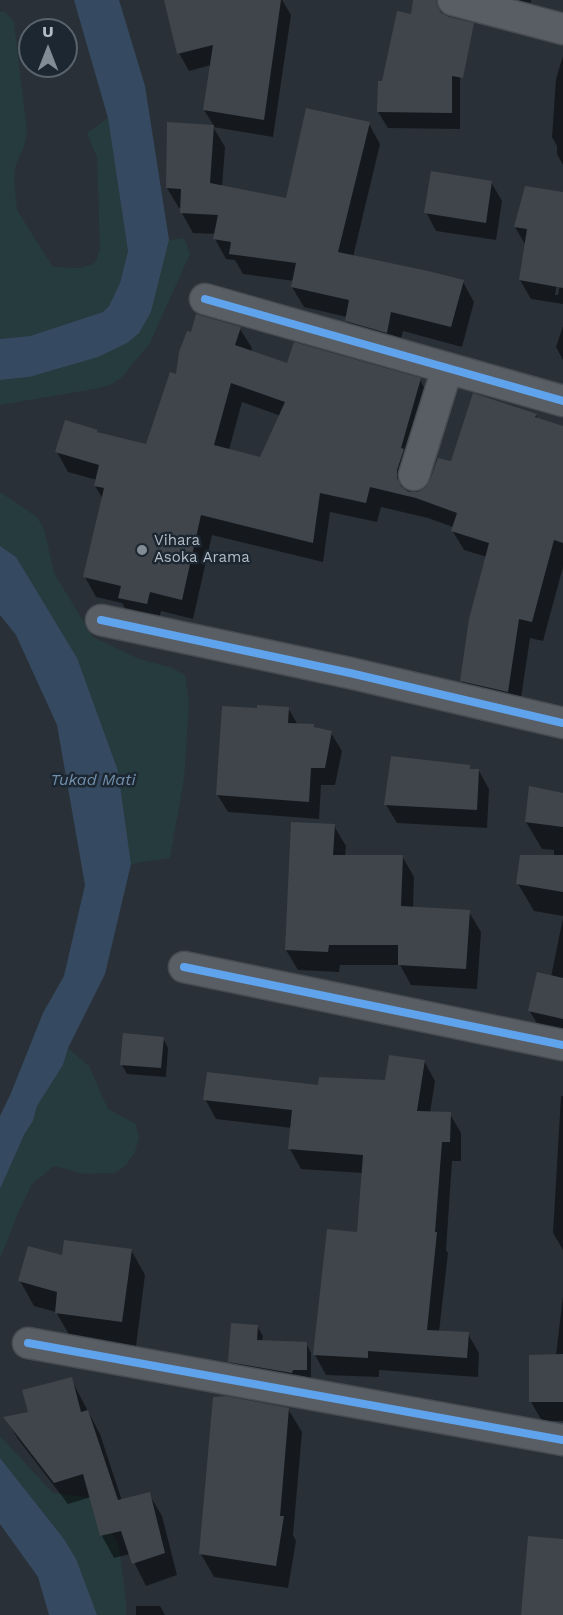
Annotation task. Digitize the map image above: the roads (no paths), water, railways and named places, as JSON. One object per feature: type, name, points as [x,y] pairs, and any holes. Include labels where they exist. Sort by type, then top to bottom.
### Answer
[{"type":"street","points":[[453,0],[563,29]]},
{"type":"street","points":[[205,299],[563,400]]},
{"type":"street","points":[[414,475],[447,369]]},
{"type":"street","points":[[101,620],[350,672],[563,723]]},
{"type":"street","points":[[184,967],[563,1045]]},
{"type":"street","points":[[28,1342],[563,1440]]},
{"type":"water","points":[[74,0],[119,0],[145,86],[169,240],[151,312],[139,333],[127,343],[98,357],[29,377],[0,380],[0,339],[30,336],[103,312],[109,306],[120,283],[128,251],[108,118]]},
{"type":"water","name":"Tukad Mati","points":[[0,546],[16,557],[77,658],[118,771],[131,864],[105,974],[68,1048],[63,1065],[37,1106],[33,1121],[25,1133],[0,1189],[0,1116],[43,1013],[64,976],[85,885],[57,725],[16,635],[0,615]]},
{"type":"water","points":[[0,1458],[64,1539],[76,1559],[97,1615],[49,1615],[38,1577],[0,1524]]},
{"type":"place","name":"Vihara Asoka Arama","points":[[142,550]]}]
